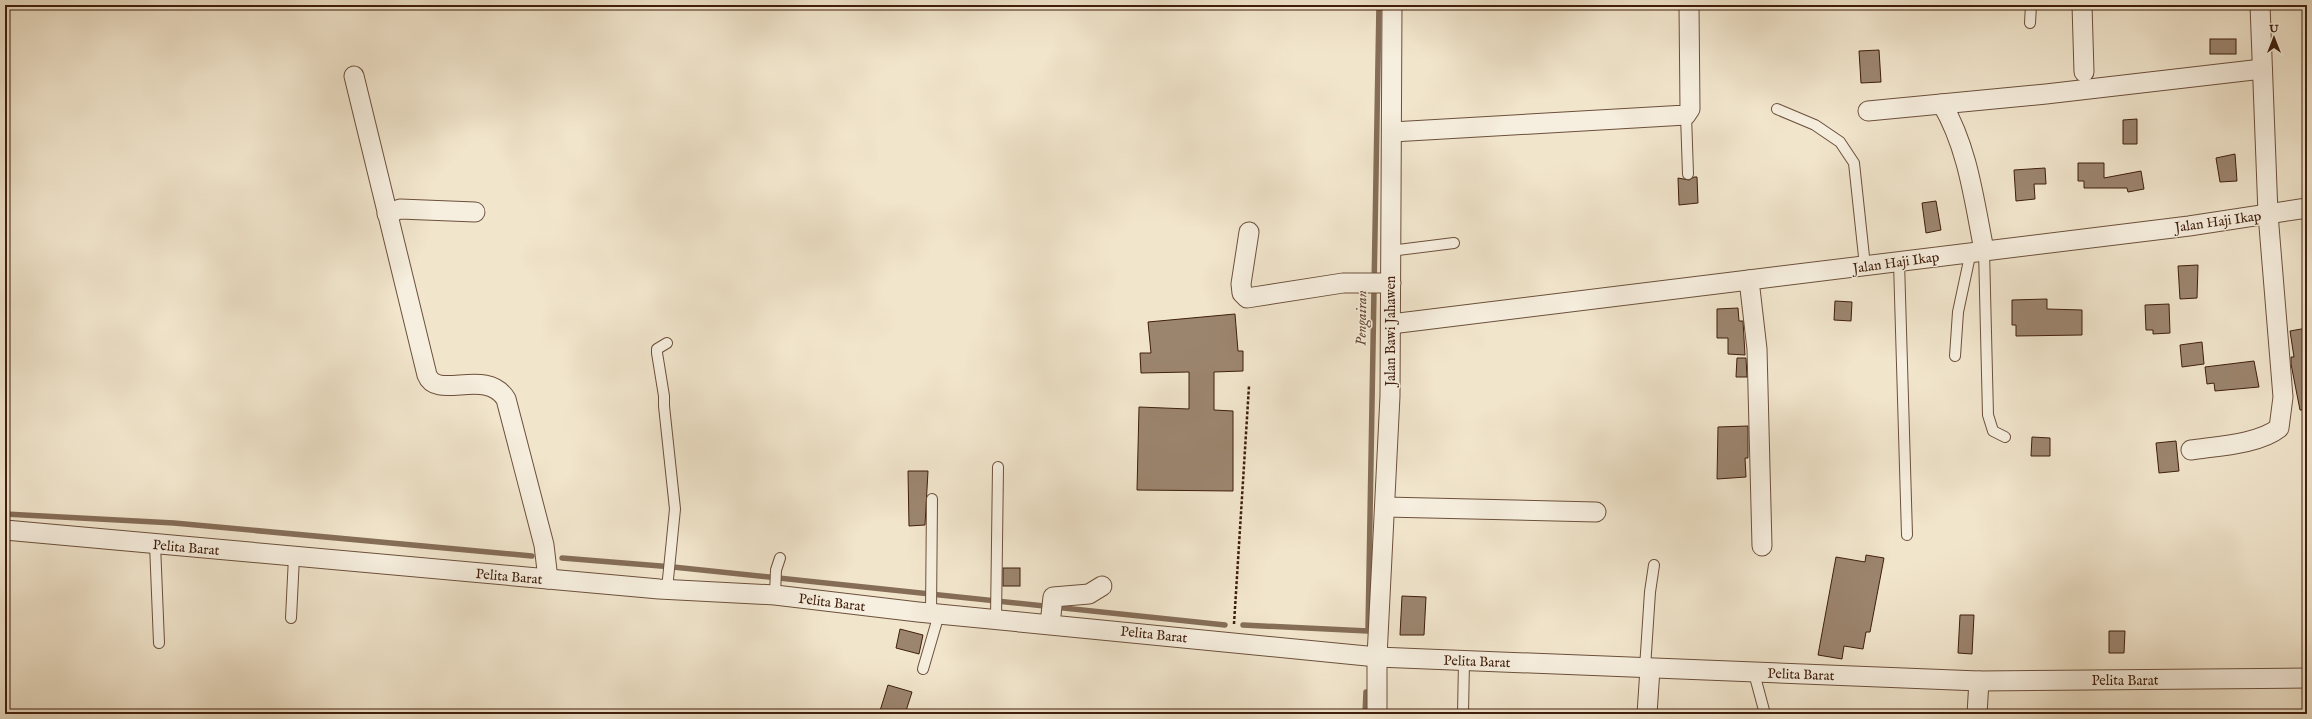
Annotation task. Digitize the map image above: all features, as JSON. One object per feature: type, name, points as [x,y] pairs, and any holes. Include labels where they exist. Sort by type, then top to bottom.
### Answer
[{"type":"street","name":"Jalan Bawi Jahawen","points":[[1377,714],[1377,657],[1385,507],[1391,324],[1390,251],[1392,5]]},
{"type":"street","points":[[1392,132],[1686,115],[1690,109],[1689,5]]},
{"type":"street","points":[[2082,5],[2084,72]]},
{"type":"street","points":[[2192,450],[2255,439],[2270,435],[2280,428],[2283,397],[2268,214],[2260,5]]},
{"type":"street","points":[[1868,111],[2262,69]]},
{"type":"street","points":[[354,76],[429,380],[437,385],[487,384],[496,387],[506,399],[544,545],[548,579]]},
{"type":"street","points":[[1942,104],[1950,118],[1964,155],[1977,251]]},
{"type":"street","name":"Jalan Haji Ikap","points":[[1391,324],[1899,262],[2307,208]]},
{"type":"street","points":[[387,214],[400,210],[475,212]]},
{"type":"street","points":[[1249,232],[1240,284],[1242,293],[1247,298],[1343,283],[1391,283]]},
{"type":"street","points":[[1749,280],[1757,349],[1762,546]]},
{"type":"street","points":[[1385,507],[1596,512]]},
{"type":"street","name":"Pelita Barat","points":[[5,530],[548,579],[667,589],[775,595],[935,613],[1377,657],[1978,681],[2307,678]]},
{"type":"street","points":[[1050,624],[1053,597],[1089,594],[1102,586]]},
{"type":"street","points":[[1647,714],[1648,668]]},
{"type":"street","points":[[1977,714],[1978,681]]},
{"type":"lane","points":[[2030,23],[2031,5]]},
{"type":"lane","points":[[1777,110],[1815,125],[1840,142],[1854,163],[1865,266]]},
{"type":"lane","points":[[1686,115],[1688,174]]},
{"type":"lane","points":[[1390,251],[1454,243]]},
{"type":"lane","points":[[1955,356],[1958,312],[1977,251]]},
{"type":"lane","points":[[1977,251],[1988,415],[1993,431],[2005,437]]},
{"type":"lane","points":[[1899,262],[1907,535]]},
{"type":"lane","points":[[667,343],[657,349],[664,396],[675,509],[667,589]]},
{"type":"lane","points":[[996,619],[998,467]]},
{"type":"lane","points":[[924,669],[935,613],[932,499]]},
{"type":"lane","points":[[155,544],[159,644]]},
{"type":"lane","points":[[291,618],[294,557]]},
{"type":"lane","points":[[775,595],[776,570],[780,558]]},
{"type":"lane","points":[[1648,668],[1650,592],[1654,565]]},
{"type":"lane","points":[[1463,714],[1464,661]]},
{"type":"lane","points":[[1754,673],[1766,714]]},
{"type":"path","points":[[1233,643],[1249,386]]},
{"type":"building","points":[[2210,39],[2236,39],[2236,54],[2210,54]]},
{"type":"building","points":[[1879,50],[1881,82],[1861,83],[1859,51]]},
{"type":"building","points":[[2137,119],[2137,144],[2123,144],[2123,120]]},
{"type":"building","points":[[2235,154],[2237,181],[2220,182],[2216,158]]},
{"type":"building","points":[[2078,163],[2104,163],[2104,178],[2141,171],[2144,189],[2128,192],[2127,188],[2084,188],[2084,181],[2078,181]]},
{"type":"building","points":[[2045,168],[2046,184],[2034,184],[2035,199],[2016,201],[2014,170]]},
{"type":"building","points":[[1697,177],[1698,203],[1679,205],[1678,178],[1689,180]]},
{"type":"building","points":[[1936,201],[1941,230],[1926,233],[1922,203]]},
{"type":"building","points":[[2198,265],[2197,298],[2180,299],[2178,266]]},
{"type":"building","points":[[2047,299],[2047,309],[2082,310],[2082,335],[2016,336],[2016,325],[2012,325],[2012,300]]},
{"type":"building","points":[[1835,301],[1852,302],[1851,321],[1834,320]]},
{"type":"building","points":[[2169,304],[2170,333],[2153,334],[2153,330],[2146,330],[2145,305]]},
{"type":"building","points":[[1738,308],[1739,321],[1743,321],[1745,355],[1728,354],[1728,338],[1717,338],[1717,309]]},
{"type":"building","points":[[1235,314],[1238,351],[1243,351],[1243,371],[1214,372],[1214,410],[1233,411],[1233,491],[1137,490],[1139,407],[1189,409],[1189,372],[1141,373],[1140,353],[1151,353],[1148,322]]},
{"type":"building","points":[[2307,328],[2307,410],[2300,410],[2291,364],[2291,357],[2294,357],[2290,331]]},
{"type":"building","points":[[2202,342],[2204,364],[2182,367],[2180,345]]},
{"type":"building","points":[[1737,358],[1746,358],[1747,377],[1736,377]]},
{"type":"building","points":[[2254,361],[2259,387],[2215,391],[2214,383],[2207,384],[2205,367]]},
{"type":"building","points":[[1748,426],[1748,458],[1745,458],[1746,477],[1717,479],[1718,427]]},
{"type":"building","points":[[2032,437],[2050,438],[2050,456],[2031,456]]},
{"type":"building","points":[[2176,441],[2179,471],[2159,473],[2156,443]]},
{"type":"building","points":[[908,471],[928,471],[925,525],[909,526]]},
{"type":"building","points":[[1866,555],[1884,558],[1870,632],[1866,632],[1863,649],[1844,646],[1842,659],[1818,655],[1836,557],[1865,562]]},
{"type":"building","points":[[1003,568],[1020,568],[1020,586],[1003,586]]},
{"type":"building","points":[[1402,596],[1426,597],[1424,635],[1400,635]]},
{"type":"building","points":[[1960,615],[1974,615],[1972,654],[1958,653]]},
{"type":"building","points":[[900,629],[923,635],[919,654],[896,648]]},
{"type":"building","points":[[2109,631],[2125,631],[2124,653],[2109,653]]},
{"type":"building","points":[[888,685],[912,692],[905,714],[879,714]]},
{"type":"waterway","name":"Pengairan","points":[[1243,625],[1368,631],[1379,5]]},
{"type":"waterway","points":[[5,514],[174,523],[532,556]]},
{"type":"waterway","points":[[562,558],[673,567],[1225,625]]},
{"type":"waterway","name":"Pengairan","points":[[1365,714],[1366,692]]}]
